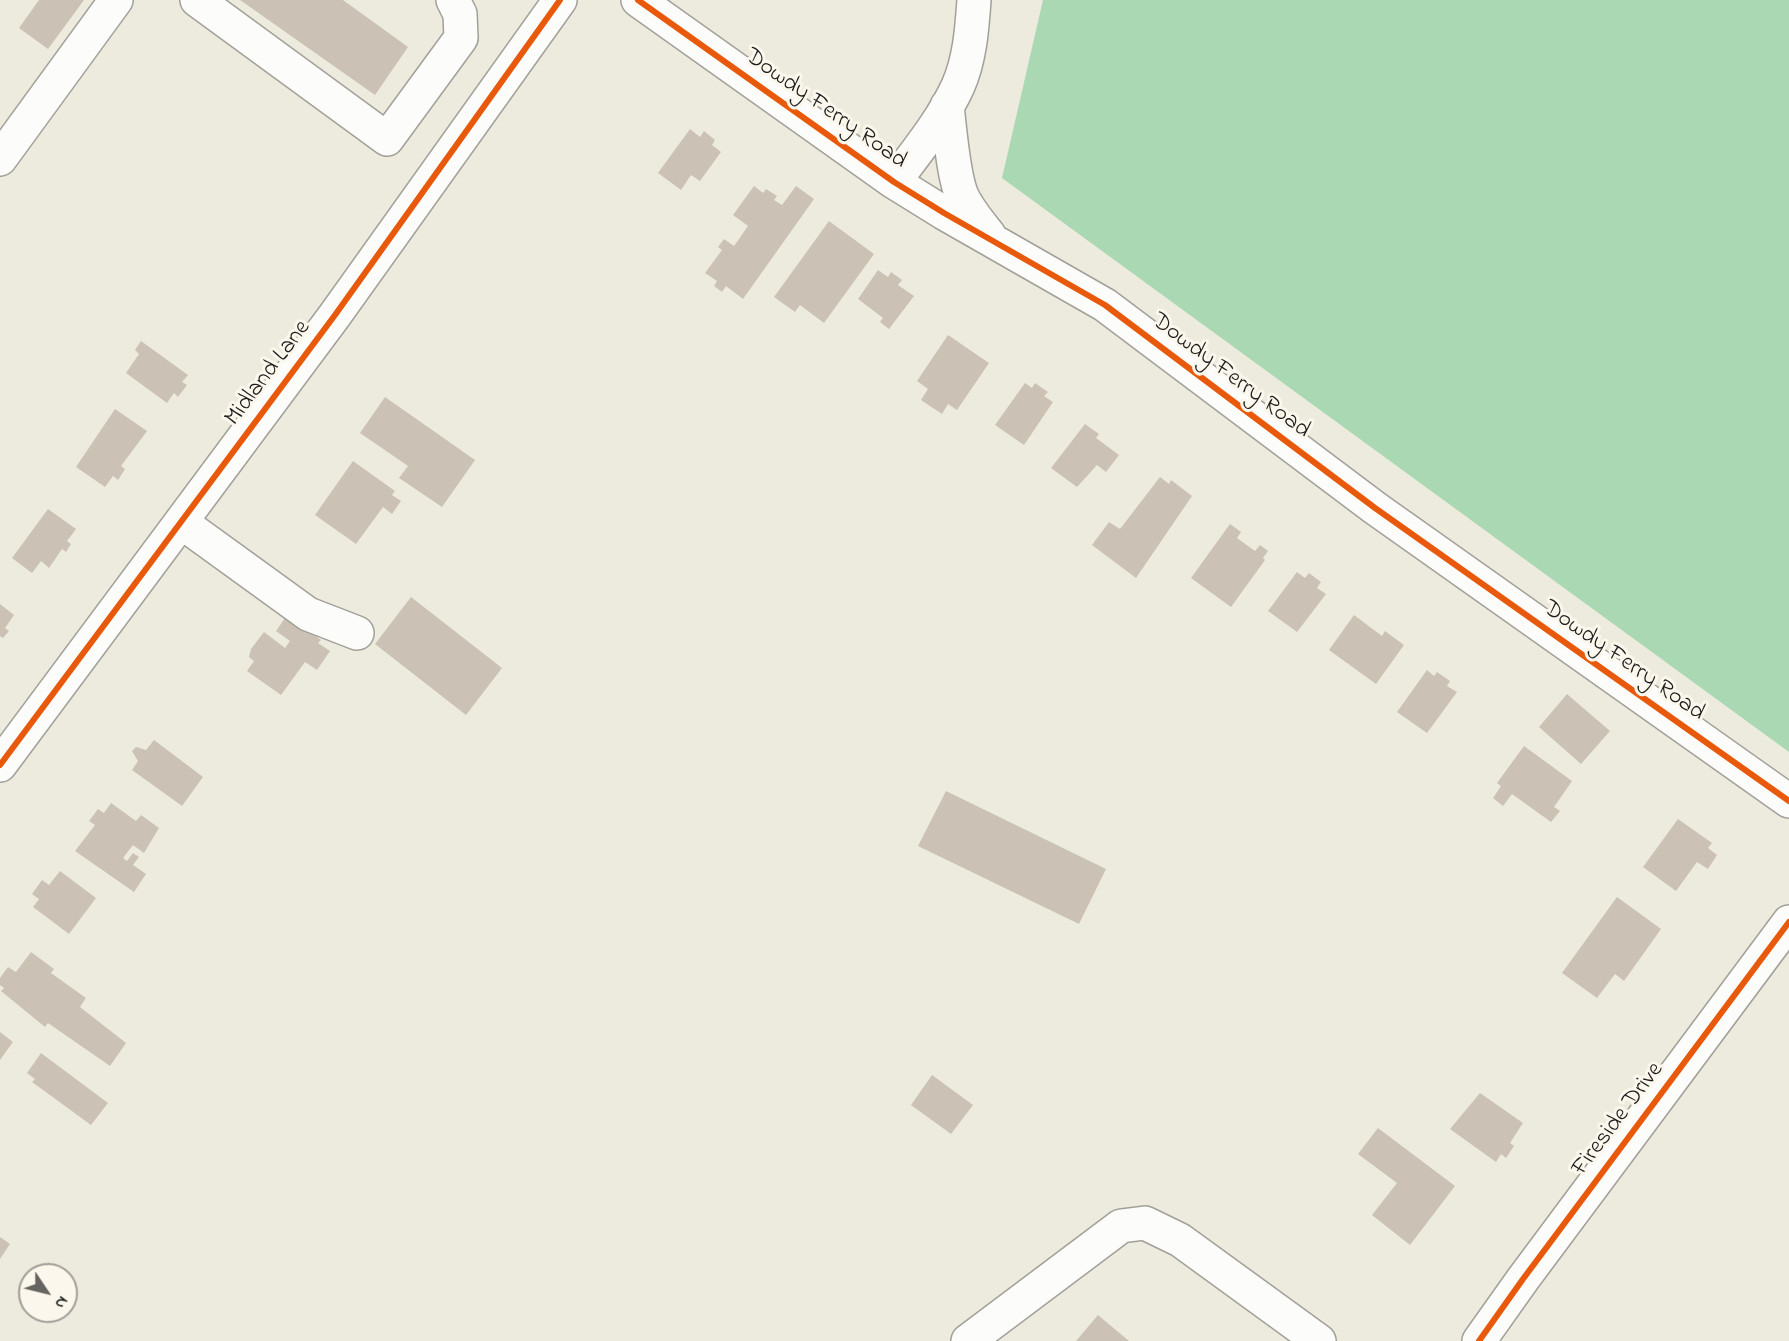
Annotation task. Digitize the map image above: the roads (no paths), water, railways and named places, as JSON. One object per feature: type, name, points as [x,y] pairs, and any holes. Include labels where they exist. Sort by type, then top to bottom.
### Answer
[{"type":"street","points":[[0,159],[116,0]]},
{"type":"street","points":[[196,0],[387,139],[460,38],[460,14],[453,0]]},
{"type":"street","name":"Midland Lane","points":[[0,765],[342,305],[560,0]]},
{"type":"street","name":"Dowdy Ferry Road","points":[[638,0],[894,182],[1105,305],[1375,508],[1789,801]]},
{"type":"street","name":"Dowdy Ferry Road","points":[[894,182],[959,85],[971,40],[974,0]]},
{"type":"street","name":"Dowdy Ferry Road","points":[[947,106],[961,193],[971,213],[996,243]]},
{"type":"street","points":[[181,522],[308,614],[357,633]]},
{"type":"street","name":"Fireside Drive","points":[[1479,1341],[1789,922]]},
{"type":"street","points":[[968,1341],[1121,1226],[1145,1223],[1180,1240],[1319,1341]]}]
